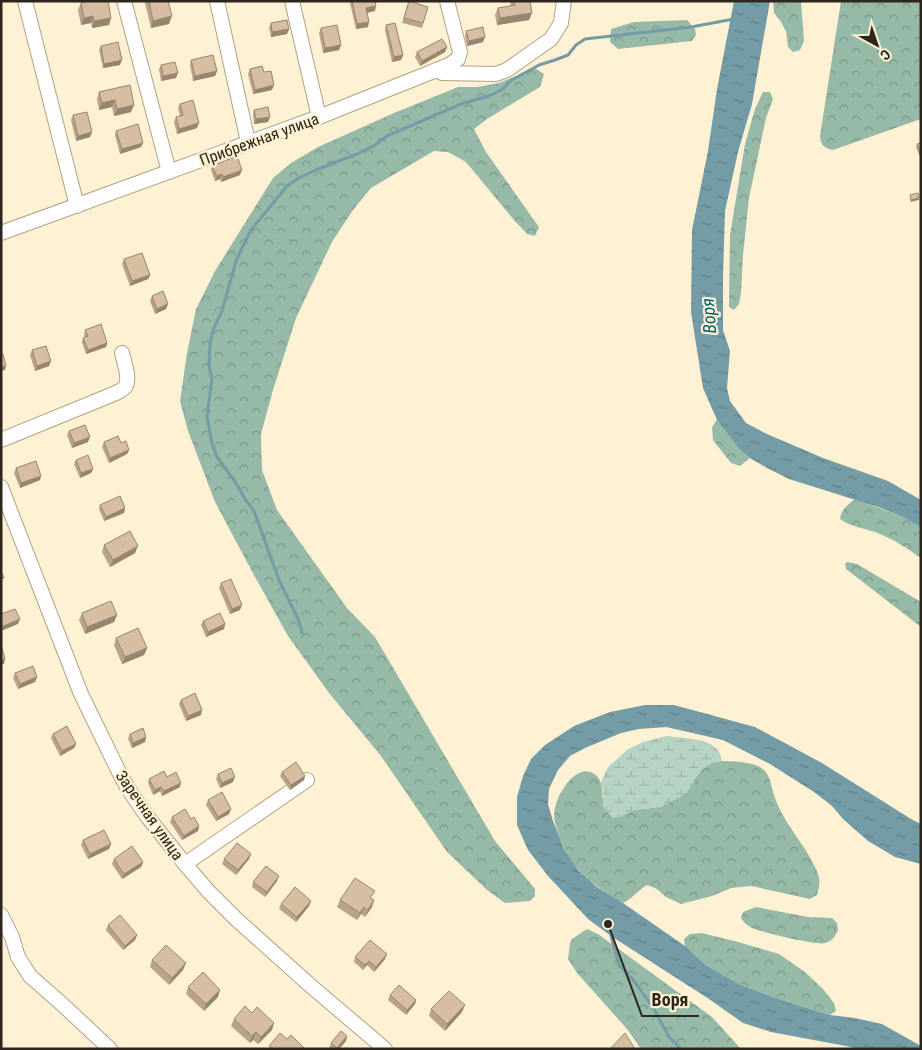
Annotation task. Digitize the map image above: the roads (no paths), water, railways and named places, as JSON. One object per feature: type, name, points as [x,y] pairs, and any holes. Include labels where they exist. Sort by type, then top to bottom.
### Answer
[{"type":"street","points":[[25,1],[76,206]]},
{"type":"street","points":[[124,1],[168,172]]},
{"type":"street","points":[[217,1],[248,142]]},
{"type":"street","points":[[292,1],[319,117]]},
{"type":"street","name":"Прибрежная улица","points":[[1,233],[319,117],[449,65],[458,59],[460,52],[448,1]]},
{"type":"street","points":[[436,70],[442,72],[496,74],[507,70],[551,39],[561,23],[564,1]]},
{"type":"street","points":[[1,440],[123,389],[126,385],[127,376],[122,353]]},
{"type":"street","name":"Заречная улица","points":[[1,486],[81,694],[108,752],[146,815],[209,892],[236,919],[312,988],[385,1049]]},
{"type":"street","points":[[185,864],[307,780]]},
{"type":"street","points":[[1,915],[12,937],[18,957],[30,976],[110,1049]]},
{"type":"water","points":[[734,1],[770,1],[752,104],[738,152],[725,211],[723,330],[730,351],[727,388],[730,401],[746,423],[767,434],[823,458],[888,481],[921,500],[921,528],[903,517],[878,507],[789,479],[750,458],[738,448],[717,420],[703,388],[691,312],[692,230]]},
{"type":"water","points":[[645,705],[674,705],[755,727],[822,763],[921,824],[921,864],[895,857],[868,841],[843,819],[832,806],[770,764],[723,740],[666,727],[639,729],[621,733],[570,756],[558,770],[549,789],[548,804],[564,849],[579,871],[597,887],[685,946],[706,965],[739,984],[787,1002],[830,1015],[882,1024],[921,1046],[921,1049],[857,1049],[771,1032],[743,1023],[588,919],[548,876],[528,850],[517,825],[517,797],[523,776],[531,759],[545,745],[574,726],[610,712]]},
{"type":"waterway","points":[[302,633],[299,621],[279,580],[254,511],[217,457],[212,444],[207,416],[212,379],[209,366],[210,343],[213,330],[222,311],[236,261],[251,230],[287,186],[299,178],[357,154],[375,145],[387,136],[461,104],[489,96],[503,89],[510,81],[539,65],[568,55],[576,45],[585,39],[691,27],[734,19]]},
{"type":"waterway","points":[[610,932],[619,965],[634,981],[654,1009],[669,1037],[681,1049]]},
{"type":"place","name":"Воря","points":[[608,924]]}]
